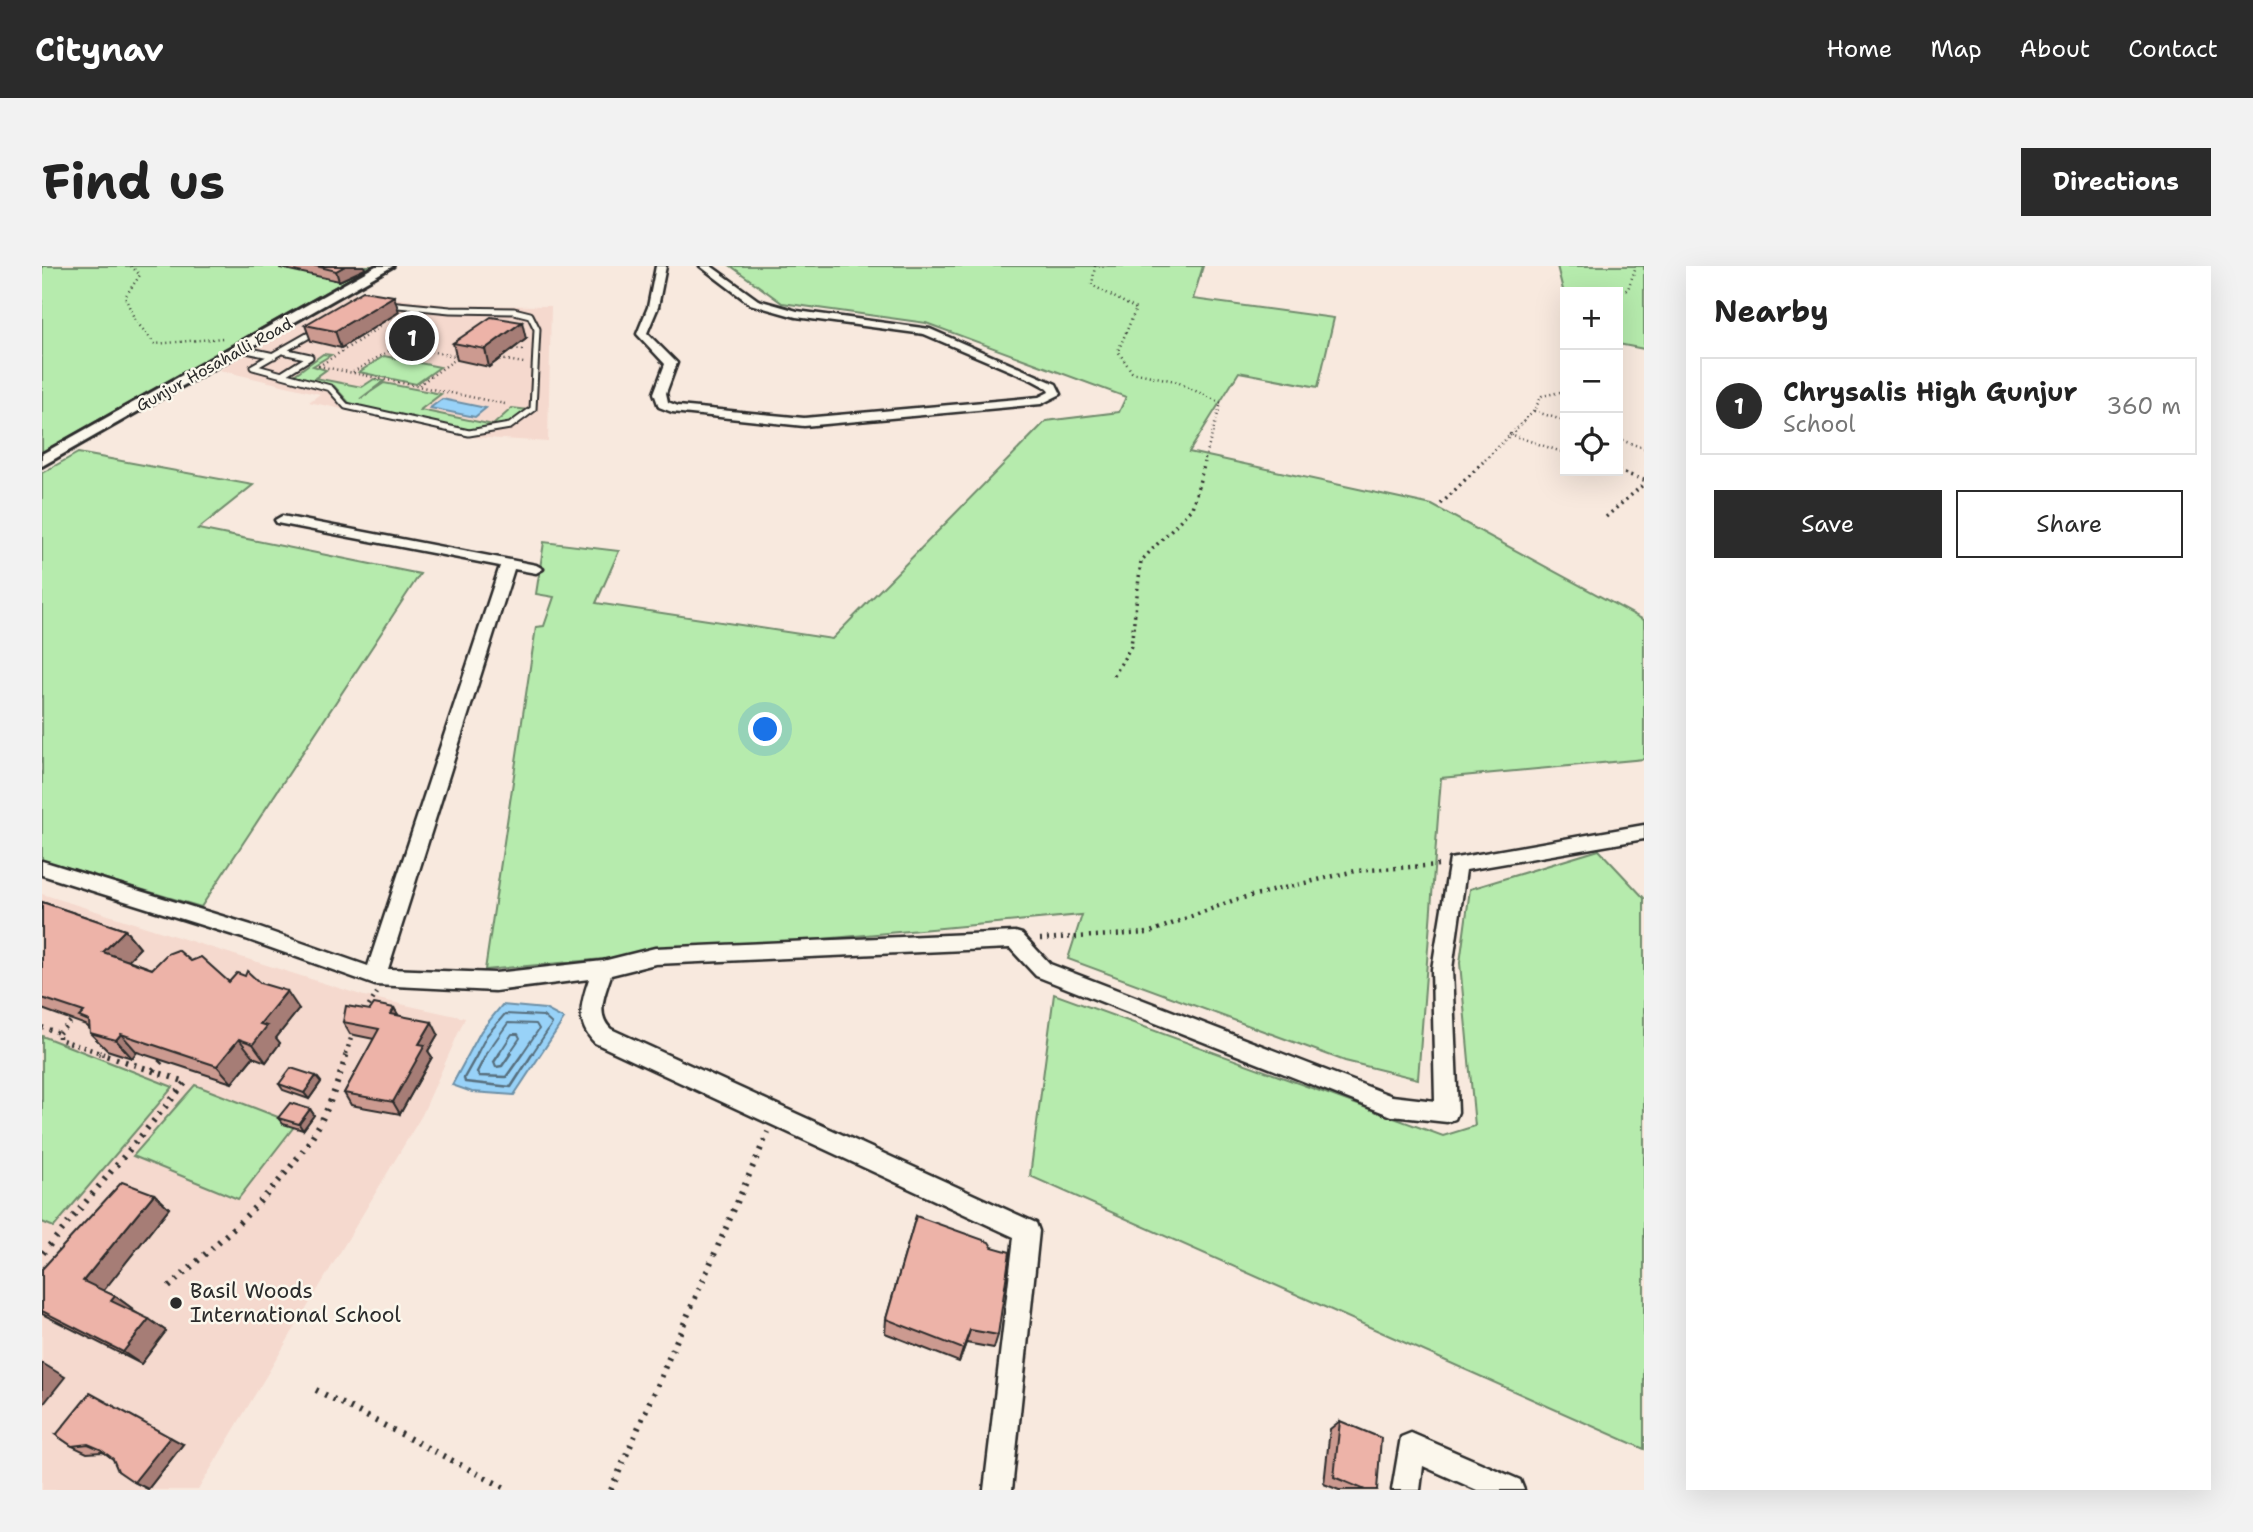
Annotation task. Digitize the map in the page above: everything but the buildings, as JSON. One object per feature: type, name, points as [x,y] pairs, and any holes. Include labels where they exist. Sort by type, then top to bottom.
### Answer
[{"type":"street","name":"Gunjur Hosahalli Road","points":[[42,461],[386,266]]},
{"type":"street","points":[[661,266],[656,274],[654,305],[642,323],[642,334],[671,363],[660,393],[663,404],[676,409],[804,422],[1041,400],[1055,394],[1052,386],[1036,378],[926,331],[796,314],[754,302],[705,266]]},
{"type":"street","points":[[282,520],[537,569]]},
{"type":"street","points":[[381,978],[508,565]]},
{"type":"street","points":[[42,868],[251,933],[381,978],[495,982],[603,969],[656,956],[1015,940],[1043,970],[1392,1106],[1447,1112],[1442,969],[1457,864],[1644,832]]},
{"type":"street","points":[[603,969],[589,1019],[593,1029],[1027,1231],[999,1490]]},
{"type":"street","points":[[1406,1490],[1411,1447],[1510,1490]]},
{"type":"lane","points":[[367,302],[450,310],[523,312],[533,317],[536,324],[533,409],[529,415],[510,426],[474,433],[346,406],[331,388],[253,368],[283,351],[367,302]]},
{"type":"lane","points":[[249,346],[274,356]]},
{"type":"lane","points":[[283,351],[310,357],[283,374]]},
{"type":"path","points":[[131,266],[141,275],[125,297],[135,320],[155,344],[223,338],[249,346]]},
{"type":"path","points":[[1095,266],[1092,285],[1136,309],[1118,351],[1132,372],[1175,381],[1221,403],[1192,508],[1140,561],[1131,646],[1114,676]]},
{"type":"path","points":[[1623,292],[1628,289],[1636,266]]},
{"type":"path","points":[[380,327],[319,366],[505,404]]},
{"type":"path","points":[[352,373],[398,345],[458,357],[417,386]]},
{"type":"path","points":[[500,359],[535,365]]},
{"type":"path","points":[[1441,504],[1508,433],[1534,411],[1542,396],[1560,392]]},
{"type":"path","points":[[1534,411],[1560,419]]},
{"type":"path","points":[[1508,433],[1560,451]]},
{"type":"path","points":[[1623,441],[1644,448]]},
{"type":"path","points":[[1606,517],[1644,482],[1623,473]]},
{"type":"path","points":[[1015,940],[1148,933],[1234,900],[1355,871],[1457,864]]},
{"type":"path","points":[[360,1019],[381,978]]},
{"type":"path","points":[[43,1252],[186,1082],[59,1039],[59,1033],[82,1011]]},
{"type":"path","points":[[42,1027],[59,1033]]},
{"type":"path","points":[[169,1287],[242,1219],[317,1127],[339,1079],[354,1030]]},
{"type":"path","points":[[153,1070],[170,1052]]},
{"type":"path","points":[[611,1490],[775,1115]]},
{"type":"path","points":[[316,1390],[509,1490]]},
{"type":"shaded area","points":[[353,293],[449,305],[551,306],[548,442],[472,437],[309,402],[320,394],[219,370]]},
{"type":"shaded area","name":"Basil Woods International School","points":[[42,894],[364,996],[465,1018],[422,1115],[198,1490],[42,1490]]},
{"type":"green space","points":[[42,266],[372,266],[42,452]]},
{"type":"green space","points":[[731,266],[1203,266],[1193,299],[1334,318],[1318,387],[1239,372],[1189,452],[1432,505],[1644,620],[1644,759],[1441,778],[1418,1079],[1345,1061],[1068,959],[1082,915],[485,970],[536,627],[544,626],[554,597],[536,594],[544,542],[619,551],[596,603],[832,639],[1046,421],[1119,412],[1126,397],[926,323],[782,303]]},
{"type":"green space","points":[[1557,266],[1644,266],[1644,349],[1623,345],[1623,287],[1562,287]]},
{"type":"green space","points":[[323,354],[331,355],[313,366],[326,370],[315,378],[362,387],[374,379],[384,381],[360,399],[384,383],[441,394],[420,410],[493,425],[512,408],[529,410],[510,423],[469,430],[351,405],[334,386],[294,375]]},
{"type":"green space","points":[[384,356],[440,367],[416,384],[359,372]]},
{"type":"green space","points":[[78,453],[253,485],[198,529],[420,574],[201,907],[42,860],[42,473]]},
{"type":"green space","points":[[1599,850],[1644,898],[1644,1449],[1030,1176],[1054,994],[1443,1136],[1475,1126],[1460,963],[1470,889]]},
{"type":"green space","points":[[42,1036],[173,1087],[54,1227],[42,1222]]},
{"type":"green space","points":[[195,1085],[296,1124],[238,1199],[133,1156]]},
{"type":"water","points":[[442,399],[486,408],[475,417],[430,408]]},
{"type":"water","points":[[502,1005],[545,1009],[564,1019],[514,1095],[472,1092],[452,1085],[481,1031]]},
{"type":"place","name":"Chrysalis High Gunjur","points":[[412,338]]},
{"type":"place","name":"Basil Woods International School","points":[[176,1303]]}]
